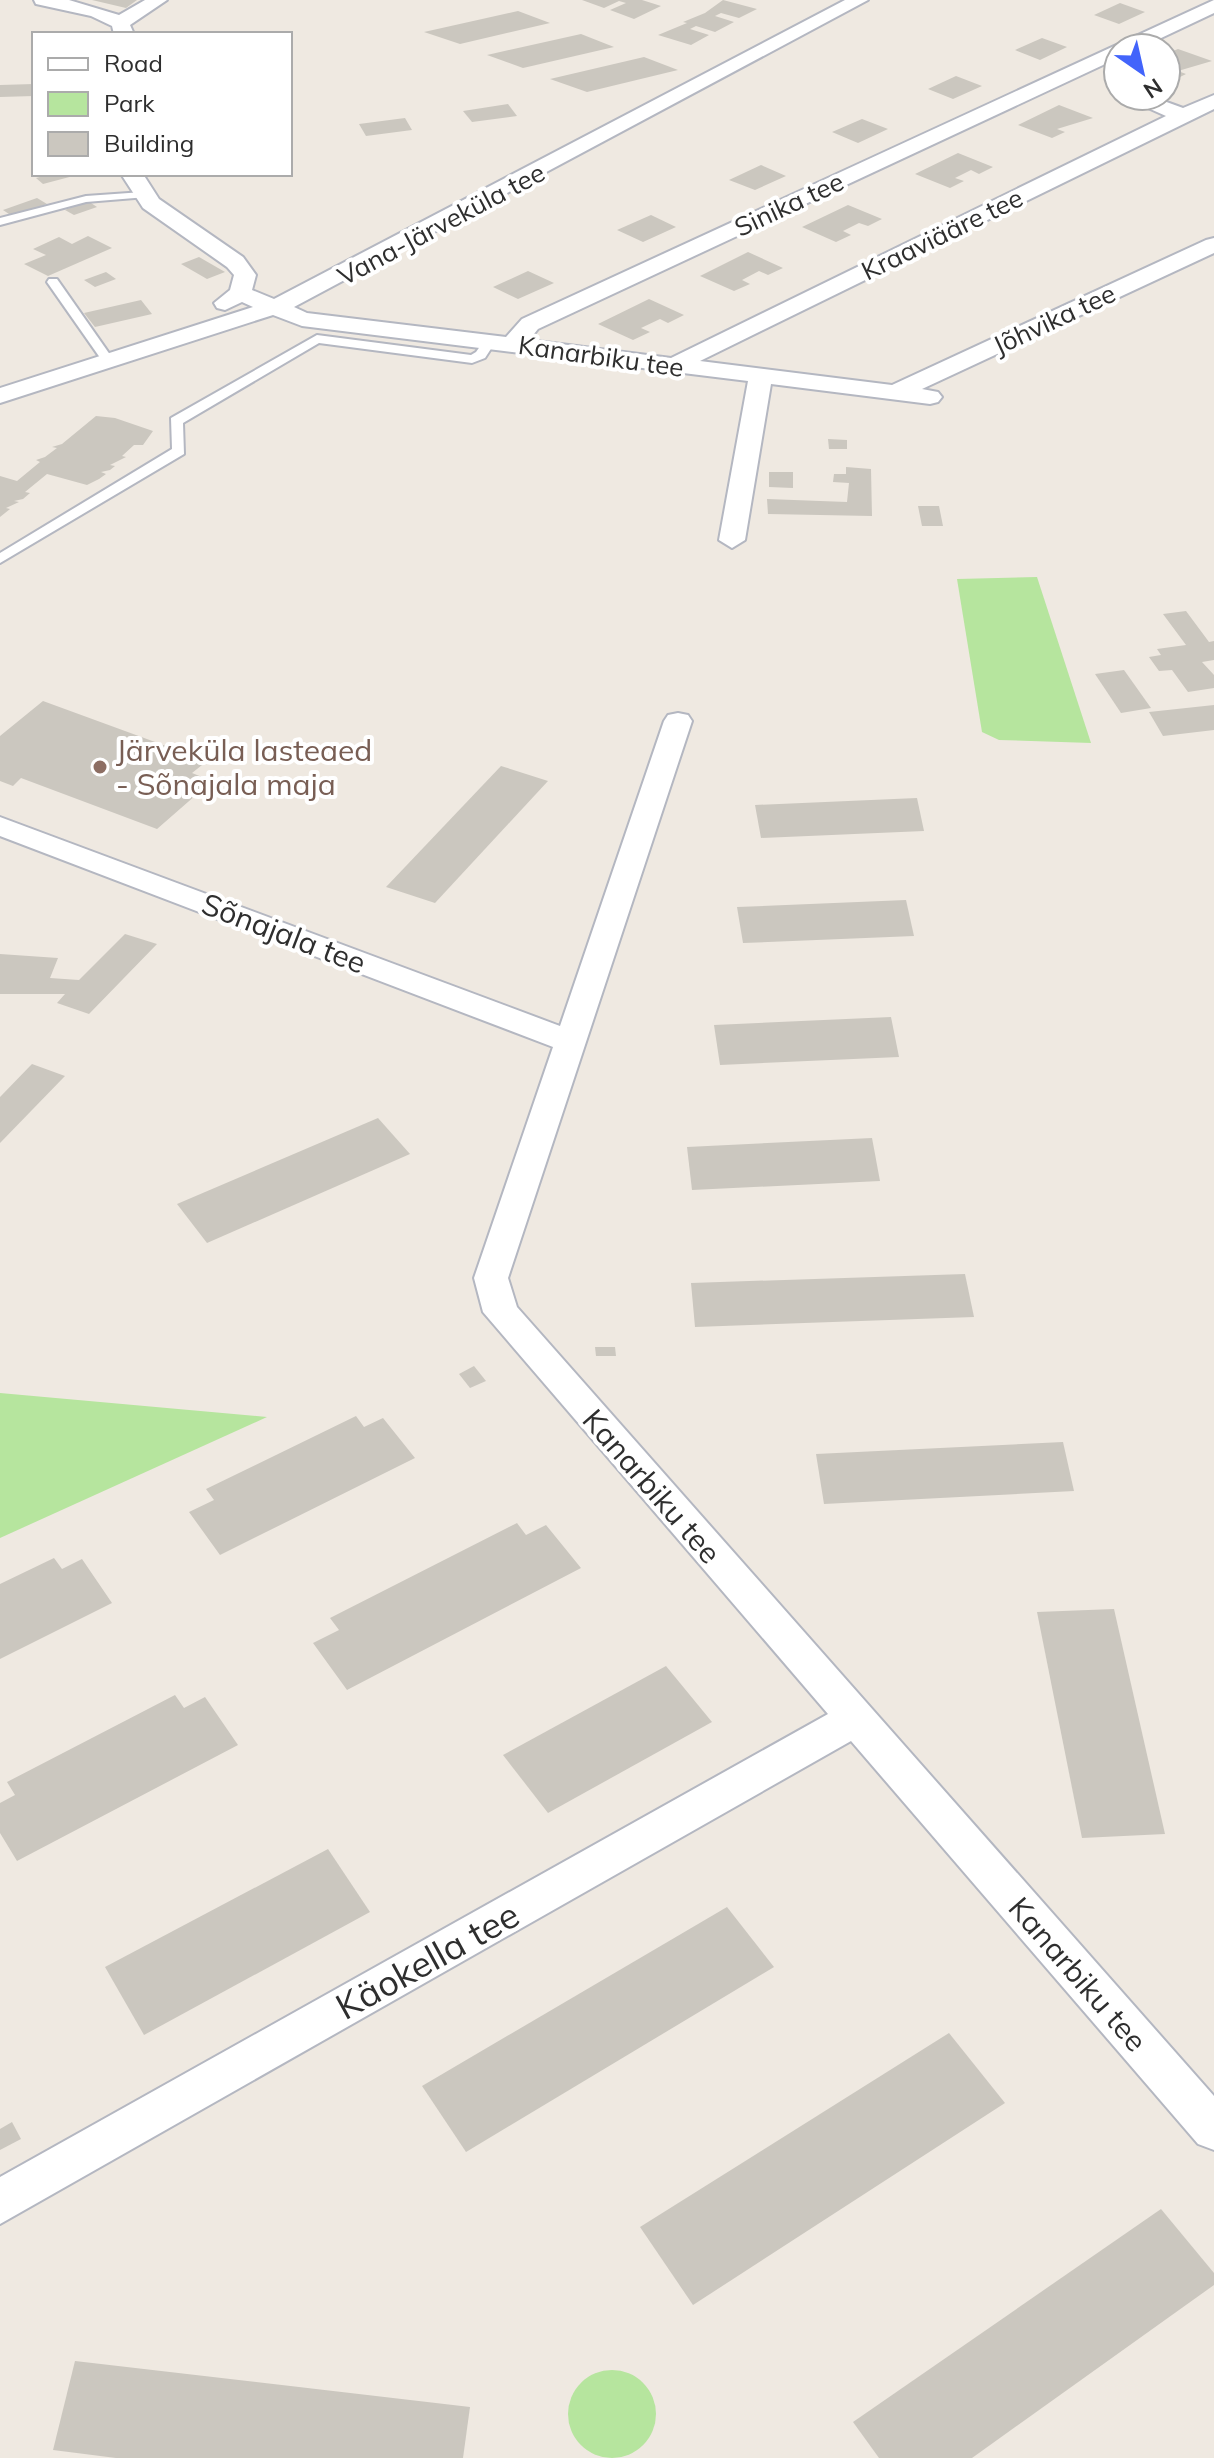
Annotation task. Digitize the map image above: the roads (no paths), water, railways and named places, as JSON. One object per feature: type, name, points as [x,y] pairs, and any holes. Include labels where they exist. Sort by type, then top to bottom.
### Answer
[{"type":"street","points":[[43,0],[97,12],[122,28],[158,0]]},
{"type":"street","name":"Vana-Järveküla tee","points":[[0,396],[275,307],[368,264],[859,0]]},
{"type":"street","points":[[1158,32],[1214,6]]},
{"type":"street","name":"Sinika tee","points":[[502,342],[530,324],[1102,58]]},
{"type":"street","points":[[1070,73],[1102,85]]},
{"type":"street","name":"Kraaviääre tee","points":[[670,367],[1214,101]]},
{"type":"street","points":[[1173,112],[1184,116]]},
{"type":"street","points":[[133,176],[143,195],[235,262],[245,275],[240,293],[168,342]]},
{"type":"street","name":"Jõhvika tee","points":[[893,393],[1214,245]]},
{"type":"street","name":"Kanarbiku tee","points":[[240,293],[302,319],[502,342],[760,379],[930,397]]},
{"type":"street","points":[[732,540],[760,379]]},
{"type":"street","name":"Kanarbiku tee","points":[[678,721],[491,1278],[501,1312],[1214,2129]]},
{"type":"street","name":"Sõnajala tee","points":[[0,826],[569,1041]]},
{"type":"street","name":"Käokella tee","points":[[0,2202],[854,1719]]},
{"type":"lane","points":[[0,222],[86,199],[143,195]]},
{"type":"lane","points":[[53,282],[107,359]]},
{"type":"lane","points":[[0,559],[179,451],[176,421],[317,339],[472,359],[502,342]]},
{"type":"place","name":"Järveküla lasteaed - Sõnajala maja","points":[[100,767]]}]
